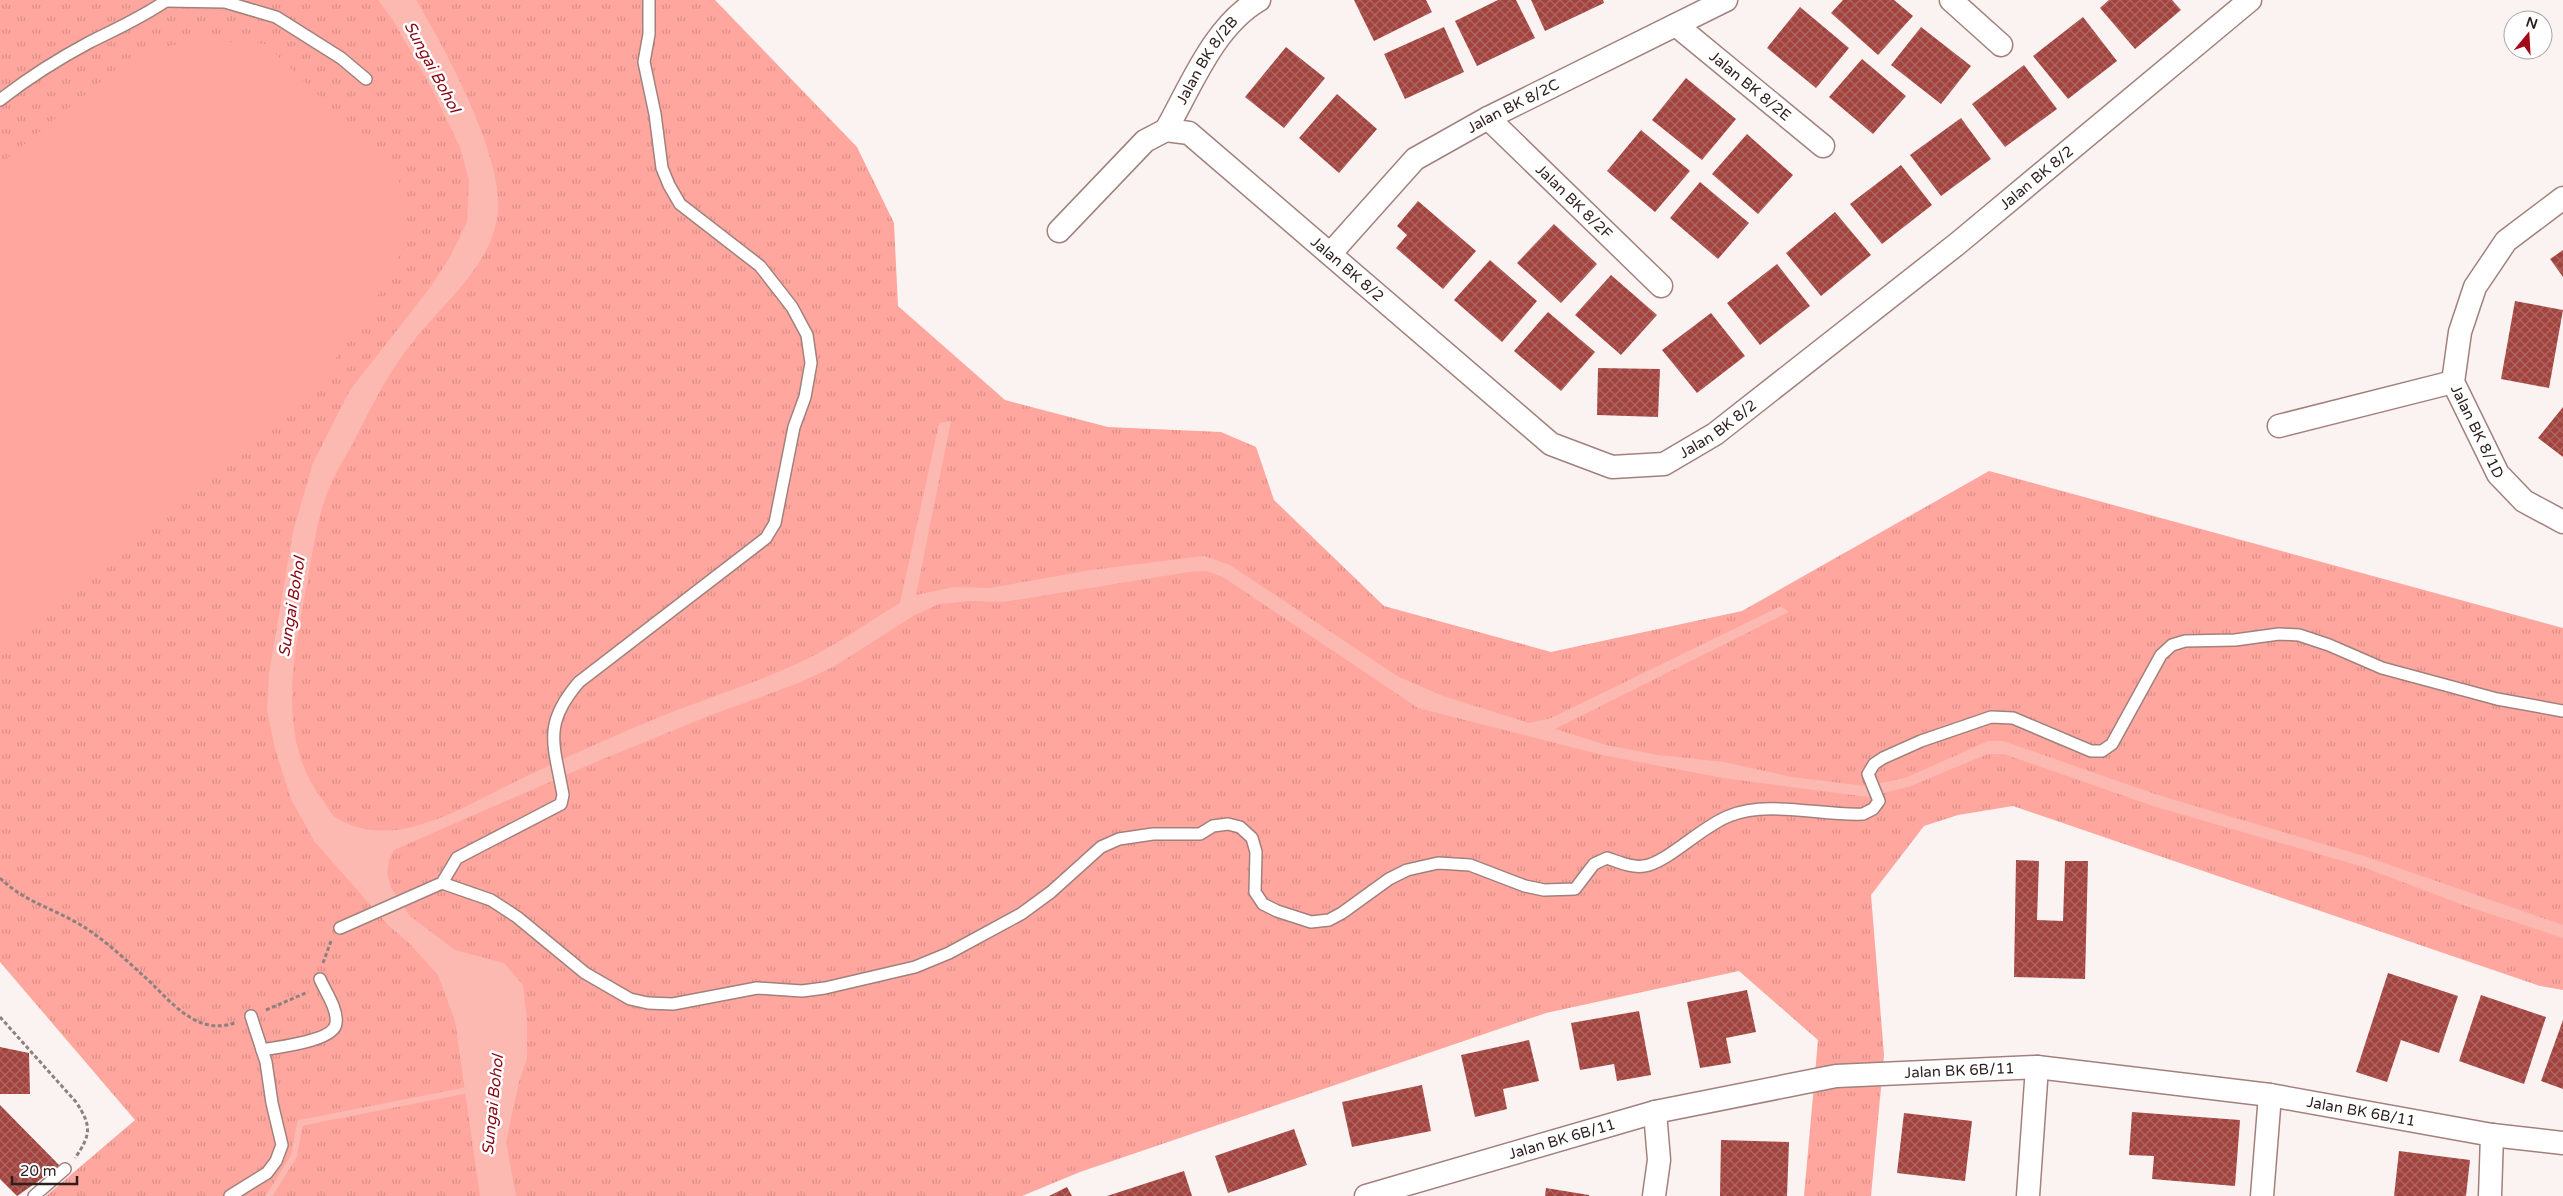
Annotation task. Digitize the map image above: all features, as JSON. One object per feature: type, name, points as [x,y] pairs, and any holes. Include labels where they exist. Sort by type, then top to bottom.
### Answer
[{"type":"street","name":"Jalan BK 8/2B","points":[[1166,130],[1215,42],[1247,7],[1260,0]]},
{"type":"street","name":"Jalan BK 8/2C","points":[[1330,254],[1415,159],[1488,118],[1726,0]]},
{"type":"street","points":[[1951,0],[2000,45]]},
{"type":"street","name":"Jalan BK 8/2","points":[[1166,130],[1189,133],[1551,444],[1612,467],[1664,464],[1715,434],[1957,244],[2250,0]]},
{"type":"street","name":"Jalan BK 8/2E","points":[[1676,25],[1824,146]]},
{"type":"street","name":"Jalan BK 8/2F","points":[[1488,118],[1661,286]]},
{"type":"street","points":[[1058,231],[1145,141],[1166,130]]},
{"type":"street","name":"Jalan BK 8/1D","points":[[2563,198],[2506,241],[2475,287],[2460,332],[2453,382],[2498,474],[2524,501],[2563,522]]},
{"type":"street","points":[[2279,426],[2453,382]]},
{"type":"street","points":[[2028,1196],[2036,1066]]},
{"type":"street","name":"Jalan BK 6B/11","points":[[1376,1194],[1655,1112],[1836,1076],[2036,1066],[2270,1095],[2492,1135],[2563,1143]]},
{"type":"street","points":[[2262,1196],[2270,1095]]},
{"type":"street","points":[[1654,1196],[1659,1160],[1655,1112]]},
{"type":"street","points":[[2490,1196],[2492,1135]]},
{"type":"lane","points":[[340,928],[442,883],[458,858],[561,804],[563,795],[553,728],[557,714],[579,682],[766,538],[775,523],[794,427],[805,397],[811,363],[807,335],[792,307],[760,266],[680,204],[669,185],[662,168],[655,114],[648,90],[644,62],[649,34],[649,0]]},
{"type":"lane","points":[[0,99],[42,70],[90,42],[120,29],[166,1],[225,2],[276,17],[341,58],[366,80]]},
{"type":"lane","points":[[442,883],[491,900],[517,917],[585,973],[630,999],[648,1003],[673,1004],[757,988],[802,991],[825,988],[915,967],[950,953],[1021,914],[1052,892],[1101,847],[1136,836],[1200,834],[1213,826],[1228,824],[1240,827],[1252,838],[1256,852],[1255,892],[1263,904],[1277,911],[1311,922],[1329,920],[1389,879],[1407,870],[1438,863],[1470,865],[1525,886],[1561,891],[1575,889],[1594,864],[1607,858],[1630,866],[1644,866],[1659,862],[1710,825],[1731,815],[1766,810],[1862,814],[1873,809],[1879,801],[1868,774],[1874,764],[1921,741],[1991,717],[2013,718],[2091,751],[2102,751],[2112,744],[2161,655],[2172,645],[2185,641],[2235,640],[2278,634],[2299,635],[2392,670],[2497,699],[2563,711]]},
{"type":"lane","points":[[262,1050],[323,1037],[332,1031],[337,1024],[336,1016],[320,978]]},
{"type":"lane","points":[[230,1196],[267,1173],[276,1161],[282,1145],[262,1050],[251,1016]]},
{"type":"lane","points":[[34,1196],[64,1169]]},
{"type":"path","points":[[0,878],[12,891],[79,924],[147,979],[173,1005],[194,1019],[212,1026],[229,1026],[311,991],[320,978],[331,940],[340,928]]},
{"type":"path","points":[[0,1017],[76,1102],[86,1116],[88,1130],[86,1142],[64,1169]]},
{"type":"green space","points":[[0,0],[715,0],[857,147],[894,223],[898,306],[1005,400],[1108,427],[1221,432],[1256,447],[1274,500],[1384,606],[1551,652],[1742,611],[1989,471],[2563,628],[2563,990],[2540,986],[2013,806],[1958,815],[1924,826],[1871,895],[1884,1055],[1871,1196],[1804,1196],[1818,1040],[1739,971],[1546,1013],[1080,1172],[1022,1196],[46,1196],[135,1120],[0,962]]},
{"type":"green space","points":[[200,40],[265,44],[398,172],[407,242],[376,299],[327,371],[0,653],[0,164],[137,52]]},
{"type":"water","name":"Sungai Bohol","points":[[378,0],[416,0],[442,45],[482,133],[497,188],[498,211],[494,231],[487,249],[477,266],[403,354],[373,403],[335,475],[320,515],[294,662],[293,720],[298,748],[307,774],[331,813],[347,823],[371,830],[390,831],[430,822],[451,814],[542,769],[615,736],[808,659],[900,603],[939,423],[951,421],[916,595],[954,587],[989,588],[1091,570],[1204,556],[1230,565],[1397,676],[1443,696],[1529,723],[1551,718],[1781,606],[1789,612],[1555,729],[1606,745],[1659,755],[1724,762],[1792,777],[1866,786],[1905,778],[1988,741],[2003,741],[2158,795],[2364,856],[2563,925],[2563,938],[2466,906],[2360,866],[2153,806],[2004,754],[1988,754],[1908,787],[1868,797],[1723,778],[1602,755],[1418,708],[1223,577],[1206,571],[1189,572],[1003,602],[972,601],[939,604],[913,616],[835,666],[801,682],[706,717],[591,764],[394,850],[389,860],[387,874],[391,888],[410,916],[455,950],[504,963],[523,985],[527,1020],[527,1059],[519,1082],[506,1142],[516,1196],[480,1196],[455,1021],[438,975],[409,943],[388,925],[314,841],[291,799],[275,749],[267,710],[269,674],[293,532],[313,463],[350,390],[429,289],[450,257],[467,222],[469,180],[460,147],[431,87],[393,20]]},
{"type":"building","points":[[1354,0],[1426,0],[1432,12],[1374,41]]},
{"type":"building","points":[[1498,0],[1516,0],[1535,38],[1477,66],[1455,21]]},
{"type":"building","points":[[1531,0],[1603,0],[1604,3],[1545,31]]},
{"type":"building","points":[[1843,0],[1894,0],[1913,16],[1878,55],[1831,13]]},
{"type":"building","points":[[2109,0],[2172,0],[2181,10],[2135,49],[2100,8]]},
{"type":"building","points":[[1800,7],[1849,48],[1816,88],[1767,48]]},
{"type":"building","points":[[2083,17],[2117,61],[2068,99],[2033,56]]},
{"type":"building","points":[[1444,27],[1464,72],[1405,99],[1384,54]]},
{"type":"building","points":[[1921,27],[1971,66],[1941,104],[1891,65]]},
{"type":"building","points":[[1286,47],[1325,78],[1284,128],[1245,97]]},
{"type":"building","points":[[1862,59],[1906,96],[1873,134],[1829,97]]},
{"type":"building","points":[[2024,65],[2057,109],[2005,147],[1972,104]]},
{"type":"building","points":[[1686,78],[1736,119],[1702,160],[1652,120]]},
{"type":"building","points":[[1337,94],[1377,129],[1339,173],[1299,138]]},
{"type":"building","points":[[1961,118],[1991,159],[1941,196],[1910,155]]},
{"type":"building","points":[[1641,130],[1690,171],[1655,212],[1607,171]]},
{"type":"building","points":[[1747,134],[1793,175],[1758,214],[1712,174]]},
{"type":"building","points":[[1901,165],[1932,205],[1882,244],[1850,204]]},
{"type":"building","points":[[1700,182],[1749,223],[1718,259],[1670,218]]},
{"type":"building","points":[[1418,201],[1476,251],[1443,289],[1396,248],[1407,235],[1397,226]]},
{"type":"building","points":[[1835,212],[1871,255],[1821,296],[1786,253]]},
{"type":"building","points":[[1554,224],[1597,264],[1561,303],[1517,263]]},
{"type":"building","points":[[2563,250],[2563,277],[2550,259]]},
{"type":"building","points":[[1490,260],[1537,301],[1502,342],[1454,300]]},
{"type":"building","points":[[1777,264],[1810,306],[1760,345],[1727,303]]},
{"type":"building","points":[[1611,275],[1657,315],[1621,355],[1575,315]]},
{"type":"building","points":[[2515,301],[2563,310],[2549,388],[2501,379]]},
{"type":"building","points":[[1548,312],[1595,352],[1561,391],[1514,351]]},
{"type":"building","points":[[1711,313],[1745,356],[1697,393],[1662,350]]},
{"type":"building","points":[[1598,368],[1660,369],[1658,417],[1597,415]]},
{"type":"building","points":[[2563,407],[2563,457],[2538,438]]},
{"type":"building","points":[[2016,860],[2039,861],[2037,920],[2063,921],[2065,861],[2088,861],[2085,979],[2014,977]]},
{"type":"building","points":[[2388,973],[2458,996],[2439,1053],[2401,1040],[2387,1082],[2356,1072]]},
{"type":"building","points":[[1747,990],[1756,1032],[1726,1038],[1731,1063],[1700,1068],[1687,1002]]},
{"type":"building","points":[[2481,995],[2546,1017],[2524,1084],[2459,1061]]},
{"type":"building","points":[[1639,1011],[1651,1075],[1617,1081],[1614,1064],[1580,1070],[1571,1023]]},
{"type":"building","points":[[2563,1020],[2563,1089],[2541,1081]]},
{"type":"building","points":[[1529,1040],[1539,1081],[1503,1089],[1507,1109],[1475,1117],[1461,1055]]},
{"type":"building","points":[[0,1047],[29,1053],[30,1094],[0,1094]]},
{"type":"building","points":[[1422,1085],[1431,1131],[1352,1147],[1342,1102]]},
{"type":"building","points":[[0,1105],[60,1166],[17,1196],[0,1179]]},
{"type":"building","points":[[2132,1112],[2240,1120],[2235,1186],[2152,1179],[2154,1156],[2129,1155]]},
{"type":"building","points":[[1904,1113],[1972,1121],[1965,1181],[1897,1173]]},
{"type":"building","points":[[1294,1129],[1307,1165],[1228,1193],[1215,1156]]},
{"type":"building","points":[[1721,1140],[1789,1142],[1787,1196],[1720,1196]]},
{"type":"building","points":[[2399,1151],[2470,1160],[2466,1196],[2394,1196]]},
{"type":"building","points":[[1184,1171],[1192,1196],[1107,1196]]},
{"type":"building","points":[[1067,1187],[1072,1196],[1049,1196]]},
{"type":"building","points":[[1546,1188],[1589,1195],[1589,1196],[1545,1196]]},
{"type":"waterway","points":[[269,1196],[294,1156],[300,1123],[473,1089]]}]
